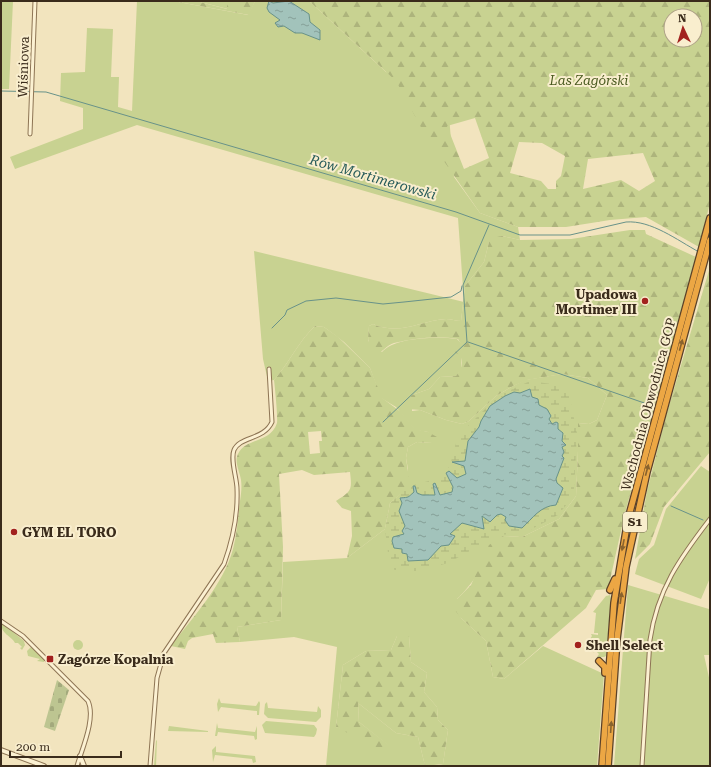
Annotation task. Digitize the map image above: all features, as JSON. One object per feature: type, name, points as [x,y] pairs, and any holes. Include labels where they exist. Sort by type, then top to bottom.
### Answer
[{"type":"highway","name":"Wschodnia Obwodnica GOP","points":[[608,766],[617,639],[626,568],[647,472],[695,284],[710,218]]},
{"type":"highway","name":"Wschodnia Obwodnica GOP","points":[[602,766],[613,610],[628,519],[695,284],[710,240]]},
{"type":"highway","points":[[610,590],[619,567]]},
{"type":"highway","points":[[599,661],[604,667],[607,685]]},
{"type":"street","name":"Wiśniowa","points":[[30,134],[35,1]]},
{"type":"street","points":[[150,766],[158,678],[164,653],[224,564],[228,552],[237,498],[236,474],[232,460],[234,448],[267,431],[272,422],[273,415],[270,369]]},
{"type":"street","points":[[642,766],[650,640],[654,621],[672,572],[710,519]]},
{"type":"street","points":[[1,621],[23,636],[88,701],[91,711],[91,718],[77,766]]},
{"type":"street","points":[[1,750],[44,766]]},
{"type":"street","points":[[80,756],[84,766]]},
{"type":"green space","points":[[1,1],[13,1],[9,89],[1,89]]},
{"type":"green space","points":[[137,1],[173,1],[248,15],[255,1],[309,1],[386,72],[447,91],[454,177],[480,213],[518,227],[520,240],[502,236],[489,242],[484,262],[465,286],[464,298],[458,218],[137,125],[15,169],[10,157],[83,129],[83,108],[60,101],[61,73],[85,72],[87,28],[113,29],[111,77],[119,77],[118,107],[132,111]]},
{"type":"green space","points":[[173,1],[196,1],[227,9],[227,1],[255,1],[249,15]]},
{"type":"green space","points":[[196,1],[227,1],[228,9]]},
{"type":"green space","name":"Las Zagórski","points":[[309,1],[710,1],[710,203],[699,247],[646,217],[610,220],[566,227],[518,227],[480,213],[423,131],[396,81]],"holes":[[[475,118],[489,158],[464,169],[447,126]],[[519,142],[542,143],[565,156],[561,176],[556,181],[556,189],[548,189],[541,181],[510,173]],[[643,153],[655,181],[639,191],[621,180],[583,189],[588,159]]]},
{"type":"green space","points":[[630,230],[645,230],[646,234],[696,257],[625,513],[608,589],[596,590],[586,608],[504,679],[493,677],[486,641],[461,618],[454,609],[457,599],[471,585],[489,545],[503,536],[522,537],[559,519],[576,496],[578,423],[589,424],[597,420],[607,395],[588,378],[562,374],[527,380],[513,386],[496,396],[469,421],[462,424],[446,420],[420,410],[407,409],[406,404],[412,395],[429,389],[440,377],[456,376],[462,361],[460,355],[450,350],[451,346],[461,344],[458,339],[418,339],[394,343],[376,354],[369,345],[369,326],[373,324],[392,329],[410,327],[436,320],[446,319],[461,321],[465,286],[484,262],[489,242],[492,238],[502,236],[520,240],[571,239]]},
{"type":"green space","points":[[254,251],[463,302],[461,321],[446,319],[436,320],[410,327],[392,329],[373,324],[369,326],[368,341],[382,352],[396,343],[417,339],[449,338],[457,339],[462,344],[461,370],[456,376],[440,377],[429,389],[412,395],[412,411],[420,410],[446,420],[462,424],[469,421],[496,396],[525,380],[562,374],[588,378],[607,395],[597,420],[589,424],[578,423],[576,496],[559,519],[522,537],[503,536],[476,577],[457,599],[461,618],[486,641],[493,677],[504,679],[543,646],[604,674],[597,766],[434,766],[443,764],[448,730],[438,720],[437,707],[424,692],[427,673],[411,662],[409,636],[397,636],[391,650],[366,651],[343,665],[336,727],[389,746],[359,722],[358,703],[396,733],[418,737],[425,766],[326,766],[337,647],[294,637],[240,642],[237,627],[281,620],[283,562],[347,558],[385,529],[395,499],[403,491],[408,469],[406,458],[408,447],[417,442],[432,443],[428,432],[415,430],[396,407],[381,398],[370,368],[344,342],[324,327],[315,326],[274,380],[268,381],[263,359]]},
{"type":"green space","points":[[710,267],[710,452],[664,507],[650,544],[635,559],[647,491],[666,416]]},
{"type":"green space","points":[[315,326],[324,327],[338,337],[370,368],[382,398],[401,412],[415,429],[428,432],[437,437],[432,443],[417,442],[408,447],[406,458],[410,486],[390,503],[385,529],[347,558],[352,536],[351,511],[342,508],[336,501],[350,490],[350,472],[314,475],[302,470],[279,474],[283,547],[281,620],[237,627],[240,642],[216,643],[213,634],[192,638],[188,641],[185,649],[171,646],[215,588],[229,562],[236,537],[241,494],[241,480],[237,460],[238,454],[246,445],[264,438],[274,430],[277,420],[274,380]],"holes":[[[321,431],[322,441],[319,441],[320,453],[310,454],[308,432]]]},
{"type":"green space","points":[[530,381],[559,385],[569,394],[577,433],[574,488],[572,498],[558,515],[530,530],[515,534],[499,535],[448,563],[419,571],[401,571],[390,569],[385,529],[390,503],[410,486],[443,477],[450,465],[458,436],[491,403],[504,393]],"holes":[[[528,390],[539,405],[547,409],[550,414],[550,422],[552,424],[558,423],[564,451],[560,473],[556,479],[557,483],[563,488],[556,505],[541,510],[522,528],[506,523],[506,517],[501,514],[497,515],[493,520],[482,516],[483,529],[462,523],[450,534],[455,536],[449,545],[441,546],[428,560],[408,561],[407,554],[402,551],[403,549],[394,548],[393,537],[404,534],[402,529],[405,526],[399,511],[403,498],[406,499],[411,495],[415,486],[417,493],[422,495],[435,495],[433,484],[440,495],[453,492],[449,471],[456,478],[466,474],[464,466],[456,464],[456,462],[465,462],[468,440],[477,430],[492,406],[500,399],[508,395]]]},
{"type":"green space","points":[[701,466],[710,472],[710,578],[701,599],[635,574],[639,559],[654,545],[666,509]]},
{"type":"green space","points":[[628,585],[709,609],[710,655],[704,655],[710,682],[710,766],[614,766]]},
{"type":"green space","points":[[610,595],[611,599],[606,656],[597,657],[599,654],[596,651],[593,653],[595,651],[593,649],[594,640],[590,639],[592,636],[591,634],[598,635],[598,633],[594,633],[596,613],[593,612],[606,596]]},
{"type":"green space","points":[[1,622],[24,641],[25,645],[22,650],[20,648],[22,647],[18,643],[15,643],[4,632]]},
{"type":"green space","points":[[397,636],[409,636],[411,662],[427,673],[424,692],[437,707],[438,720],[448,730],[443,764],[425,766],[418,737],[396,733],[358,703],[359,722],[390,746],[379,749],[336,727],[343,665],[366,651],[391,650]]},
{"type":"green space","points":[[76,640],[80,640],[82,641],[82,649],[76,650],[73,647],[73,643]]},
{"type":"green space","points":[[31,647],[44,659],[44,662],[37,661],[40,659],[28,656],[27,651]]},
{"type":"green space","points":[[57,680],[69,690],[55,731],[44,727]]},
{"type":"green space","points":[[219,698],[221,703],[256,706],[259,701],[259,715],[257,715],[257,711],[221,707],[218,712],[217,704]]},
{"type":"green space","points":[[267,702],[268,708],[317,712],[318,706],[321,710],[321,717],[316,722],[268,718],[264,714],[265,704]]},
{"type":"green space","points":[[266,721],[314,725],[317,729],[316,734],[314,737],[265,733],[262,725]]},
{"type":"green space","points":[[217,723],[218,728],[255,732],[257,726],[257,739],[255,740],[254,736],[218,732],[217,736],[215,736]]},
{"type":"green space","points":[[169,726],[208,731],[208,732],[168,731]]},
{"type":"green space","points":[[157,740],[156,766],[154,766],[156,741]]},
{"type":"green space","points":[[216,746],[216,752],[255,756],[256,762],[253,763],[252,759],[215,755],[213,762],[212,750]]},
{"type":"water","points":[[269,1],[273,3],[289,1],[309,14],[310,22],[320,30],[320,40],[302,33],[295,33],[284,26],[278,27],[275,23],[280,20],[269,12],[267,8]]},
{"type":"water","points":[[530,389],[532,397],[538,399],[539,405],[547,409],[551,416],[549,419],[552,424],[556,422],[558,423],[558,429],[563,433],[562,441],[566,445],[562,447],[564,452],[562,456],[564,458],[556,479],[557,483],[563,488],[556,505],[541,510],[522,528],[509,526],[505,520],[506,517],[501,514],[497,515],[490,522],[482,516],[484,529],[462,523],[450,534],[455,536],[449,545],[441,546],[428,560],[408,561],[407,554],[402,553],[402,549],[394,548],[392,541],[393,537],[404,534],[402,531],[405,526],[399,511],[402,503],[400,498],[408,497],[414,492],[413,486],[415,486],[417,493],[422,495],[435,495],[433,484],[435,483],[440,495],[452,492],[453,487],[446,473],[449,471],[457,478],[466,474],[464,466],[452,462],[465,461],[468,441],[479,427],[490,406],[514,392],[520,393]]},
{"type":"waterway","name":"Rów Mortimerowski","points":[[1,91],[46,92],[456,212],[520,235],[570,235],[626,222],[635,222],[654,227],[699,252]]},
{"type":"waterway","points":[[383,422],[467,342],[463,285],[489,225]]},
{"type":"waterway","points":[[272,328],[285,315],[287,310],[306,301],[336,298],[383,304],[404,302],[451,297],[461,291],[462,286]]},
{"type":"waterway","points":[[468,342],[650,405]]},
{"type":"waterway","points":[[671,506],[703,520]]},
{"type":"place","name":"Upadowa Mortimer III","points":[[645,301]]},
{"type":"place","name":"GYM EL TORO","points":[[14,532]]},
{"type":"place","name":"Shell Select","points":[[578,645]]},
{"type":"place","name":"Zagórze Kopalnia","points":[[50,659]]}]
